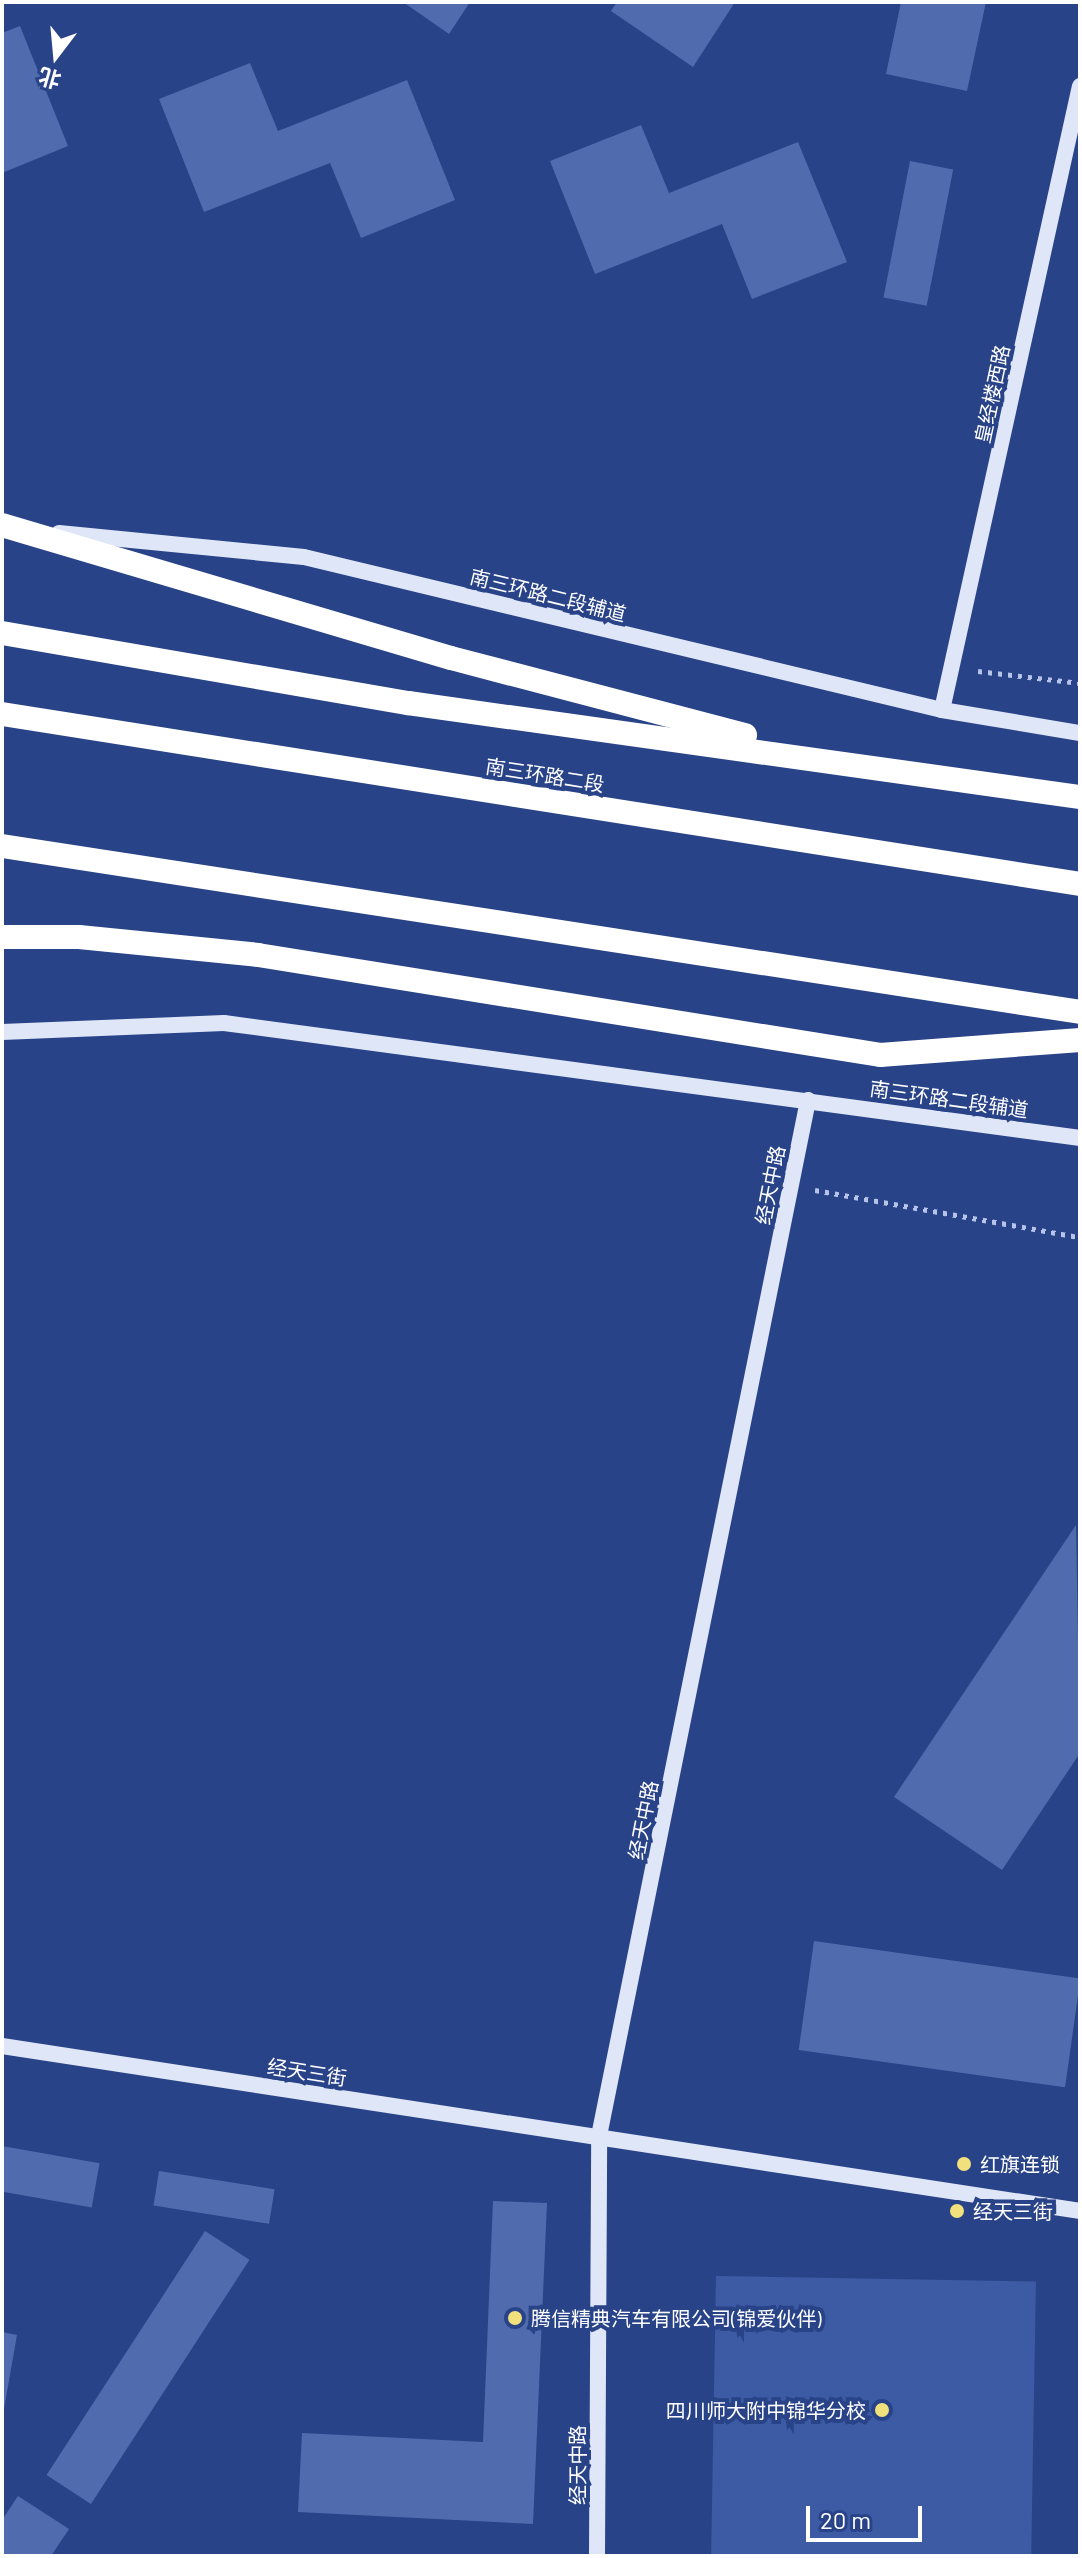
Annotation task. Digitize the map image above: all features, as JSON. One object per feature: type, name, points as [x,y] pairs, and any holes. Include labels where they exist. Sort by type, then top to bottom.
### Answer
[{"type":"highway","points":[[2,527],[451,658],[852,763]]},
{"type":"highway","points":[[2,633],[408,703],[1080,797]]},
{"type":"highway","name":"南三环路二段","points":[[2,714],[1080,884]]},
{"type":"highway","points":[[2,846],[1080,1012]]},
{"type":"highway","points":[[2,937],[79,937],[258,955],[880,1055],[1080,1040]]},
{"type":"street","name":"皇经楼西路","points":[[942,710],[1080,86]]},
{"type":"street","name":"南三环路二段辅道","points":[[2,527],[304,557],[942,710],[1080,733]]},
{"type":"street","name":"南三环路二段辅道","points":[[2,1032],[224,1023],[1080,1138]]},
{"type":"street","name":"经天中路","points":[[597,2556],[599,2136],[808,1100]]},
{"type":"street","name":"经天三街","points":[[2,2046],[1080,2211]]},
{"type":"path","points":[[952,668],[1080,683]]},
{"type":"path","points":[[790,1186],[1080,1237]]},
{"type":"shaded area","name":"四川师大附中锦华分校","points":[[716,2276],[1036,2282],[1031,2556],[711,2556]]},
{"type":"building","points":[[403,2],[470,2],[449,34]]},
{"type":"building","points":[[617,2],[735,2],[693,67],[611,11]]},
{"type":"building","points":[[901,2],[986,2],[967,91],[886,74]]},
{"type":"building","points":[[20,26],[68,146],[2,173],[2,33]]},
{"type":"building","points":[[250,63],[278,131],[407,80],[455,200],[361,238],[330,163],[204,212],[159,99]]},
{"type":"building","points":[[641,125],[669,193],[798,142],[847,262],[752,299],[722,224],[595,274],[550,161]]},
{"type":"building","points":[[910,161],[953,169],[927,306],[883,297]]},
{"type":"building","points":[[1076,1525],[1080,1753],[1002,1870],[894,1797]]},
{"type":"building","points":[[814,1941],[1080,1978],[1065,2087],[799,2050]]},
{"type":"building","points":[[2,2146],[99,2163],[92,2208],[2,2192]]},
{"type":"building","points":[[159,2171],[275,2189],[269,2224],[154,2206]]},
{"type":"building","name":"腾信精典汽车有限公司(锦爱伙伴)","points":[[493,2201],[547,2203],[533,2524],[298,2512],[302,2433],[483,2442]]},
{"type":"building","points":[[205,2231],[249,2260],[91,2504],[47,2475]]},
{"type":"building","points":[[2,2332],[17,2335],[4,2409],[2,2409]]},
{"type":"building","points":[[18,2496],[69,2529],[51,2556],[2,2556],[2,2520]]},
{"type":"place","name":"红旗连锁","points":[[964,2164]]},
{"type":"place","name":"经天三街","points":[[957,2211]]},
{"type":"place","name":"腾信精典汽车有限公司(锦爱伙伴)","points":[[515,2318]]},
{"type":"place","name":"四川师大附中锦华分校","points":[[882,2410]]}]
